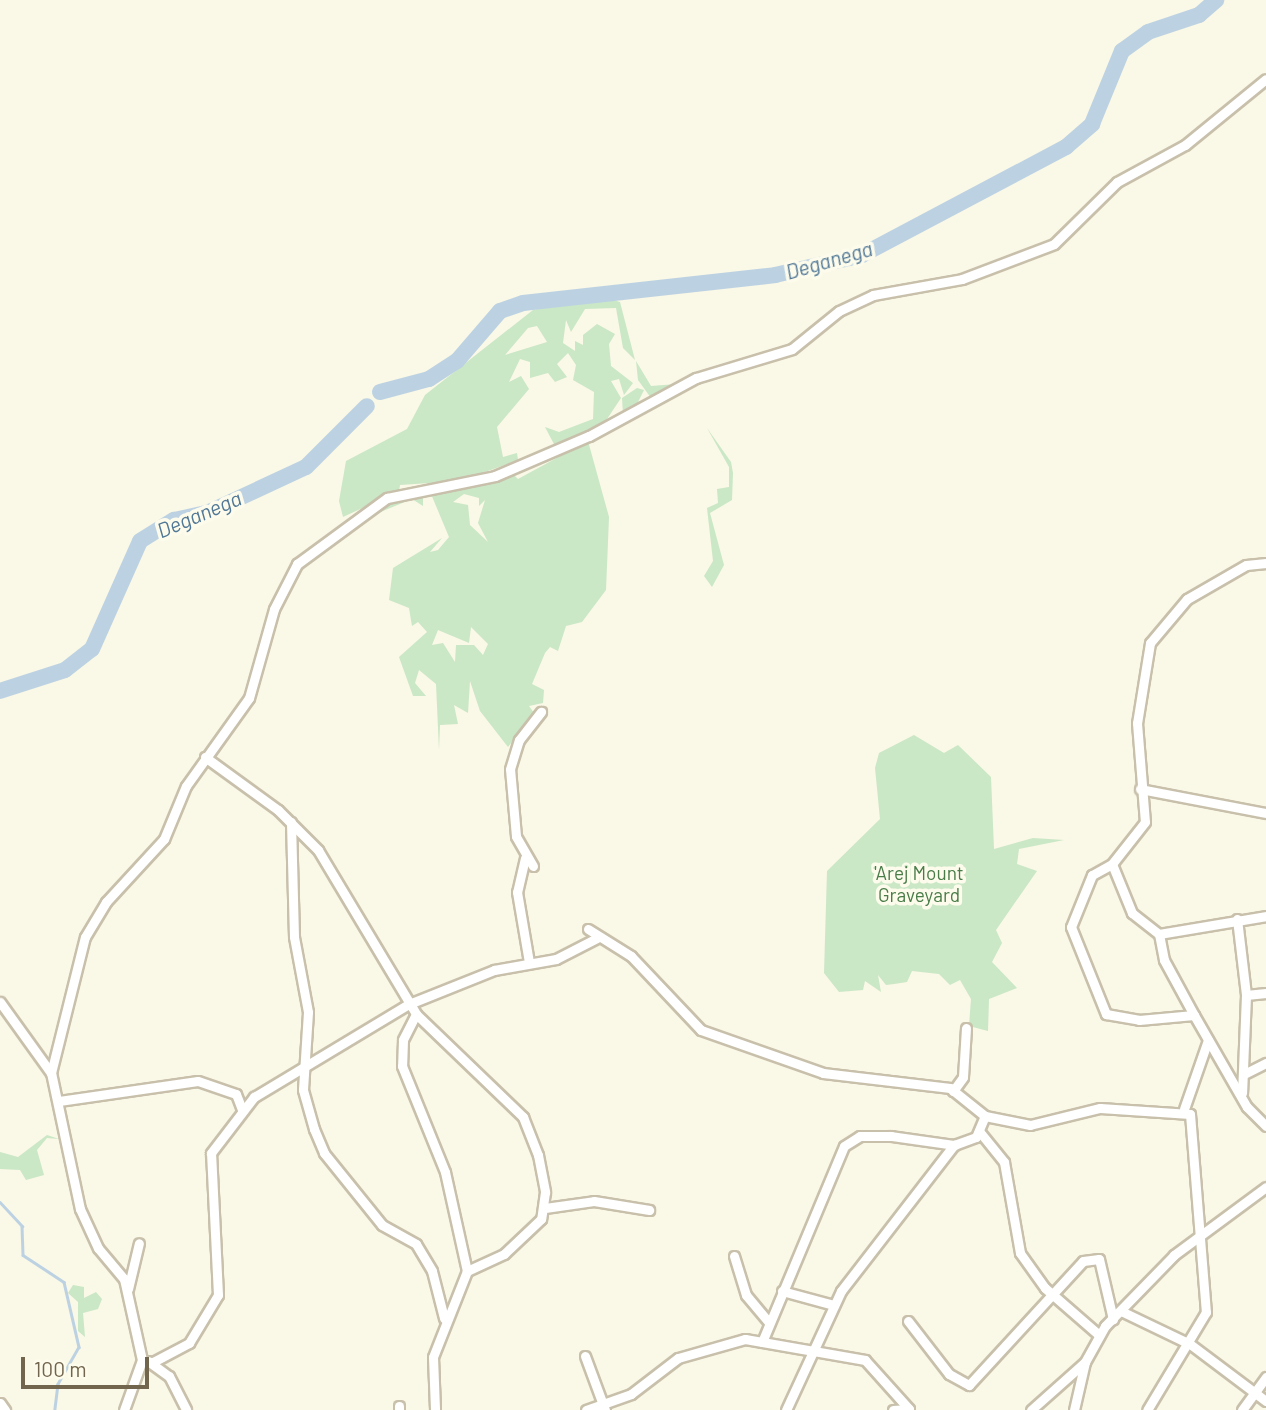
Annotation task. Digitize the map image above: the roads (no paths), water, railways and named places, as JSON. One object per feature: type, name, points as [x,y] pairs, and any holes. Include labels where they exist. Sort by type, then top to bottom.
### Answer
[{"type":"street","points":[[51,1073],[85,937],[106,902],[164,839],[205,757],[249,698],[274,609],[297,564],[365,512],[418,488],[470,483],[541,459],[696,378],[792,349],[839,311],[873,295],[962,279],[1034,254],[1054,244],[1117,182],[1185,145],[1266,79]]},
{"type":"street","points":[[1194,1015],[1139,1020],[1106,1014],[1071,927],[1092,875],[1112,864],[1118,848],[1142,828],[1137,723],[1150,643],[1187,598],[1246,565],[1266,563]]},
{"type":"street","points":[[533,866],[525,858],[512,814],[510,769],[519,740],[541,712]]},
{"type":"street","points":[[205,757],[291,822],[318,850],[350,913],[398,974],[409,1004],[416,1014],[523,1117],[538,1155],[545,1208],[526,1236],[467,1271],[444,1318],[433,1357],[435,1410]]},
{"type":"street","points":[[1140,789],[1266,813]]},
{"type":"street","points":[[291,822],[294,937],[309,1012],[304,1097],[324,1153],[387,1230],[416,1244],[432,1272],[444,1318]]},
{"type":"street","points":[[525,858],[517,892],[529,962]]},
{"type":"street","points":[[1112,864],[1132,914],[1158,934],[1164,960],[1194,1015],[1242,1095],[1266,1126]]},
{"type":"street","points":[[1158,934],[1266,916]]},
{"type":"street","points":[[1237,919],[1246,995],[1242,1095]]},
{"type":"street","points":[[588,929],[597,938],[631,956],[701,1030],[822,1073],[953,1091],[985,1116],[1030,1125],[1100,1108],[1184,1109]]},
{"type":"street","points":[[142,1360],[153,1362],[172,1357],[201,1326],[221,1284],[210,1159],[242,1110],[257,1096],[409,1004],[529,962],[556,959],[597,938]]},
{"type":"street","points":[[1246,995],[1266,993]]},
{"type":"street","points":[[0,1002],[51,1073],[80,1209],[128,1294],[142,1360],[124,1410]]},
{"type":"street","points":[[416,1014],[403,1040],[402,1066],[445,1172],[467,1271]]},
{"type":"street","points":[[953,1091],[963,1077],[966,1028]]},
{"type":"street","points":[[1184,1109],[1209,1040]]},
{"type":"street","points":[[1244,1074],[1266,1063]]},
{"type":"street","points":[[59,1101],[198,1081],[236,1094],[257,1096]]},
{"type":"street","points":[[236,1094],[242,1110]]},
{"type":"street","points":[[1147,1410],[1190,1344],[1206,1311],[1203,1236],[1193,1179],[1194,1122],[1184,1109]]},
{"type":"street","points":[[786,1410],[816,1353],[834,1305],[954,1145],[979,1131],[985,1116]]},
{"type":"street","points":[[979,1131],[1004,1162],[1020,1253],[1054,1297],[1100,1335]]},
{"type":"street","points":[[762,1342],[838,1155],[851,1139],[891,1136],[954,1145]]},
{"type":"street","points":[[1074,1410],[1085,1362],[1100,1335],[1113,1319],[1174,1255],[1266,1187]]},
{"type":"street","points":[[545,1208],[594,1201],[649,1210]]},
{"type":"street","points":[[128,1294],[139,1243]]},
{"type":"street","points":[[734,1256],[746,1295],[769,1322]]},
{"type":"street","points":[[908,1321],[949,1374],[969,1385],[1054,1297],[1083,1261],[1099,1259],[1113,1319]]},
{"type":"street","points":[[782,1291],[834,1305]]},
{"type":"street","points":[[1121,1311],[1190,1344],[1266,1401]]},
{"type":"street","points":[[586,1410],[604,1407],[631,1394],[678,1358],[735,1339],[865,1360],[909,1409]]},
{"type":"street","points":[[585,1356],[604,1407]]},
{"type":"street","points":[[169,1376],[172,1357]]},
{"type":"street","points":[[153,1362],[169,1376],[186,1410]]},
{"type":"street","points":[[1031,1410],[1085,1362]]},
{"type":"street","points":[[1242,1410],[1266,1377]]},
{"type":"street","points":[[0,1403],[5,1410]]},
{"type":"street","points":[[893,1410],[909,1409]]},
{"type":"waterway","name":"Deganega","points":[[380,392],[429,379],[457,361],[500,311],[523,303],[775,275],[862,255],[1066,147],[1092,124],[1122,51],[1148,32],[1199,15],[1216,0]]},
{"type":"waterway","name":"Deganega","points":[[0,691],[65,670],[92,649],[140,541],[174,520],[207,513],[306,467],[367,406]]},
{"type":"waterway","points":[[0,1202],[22,1226],[23,1255],[64,1282],[79,1347],[58,1384],[55,1410]]},
{"type":"park label","name":"'Arej Mount Graveyard","points":[[919,884]]}]
